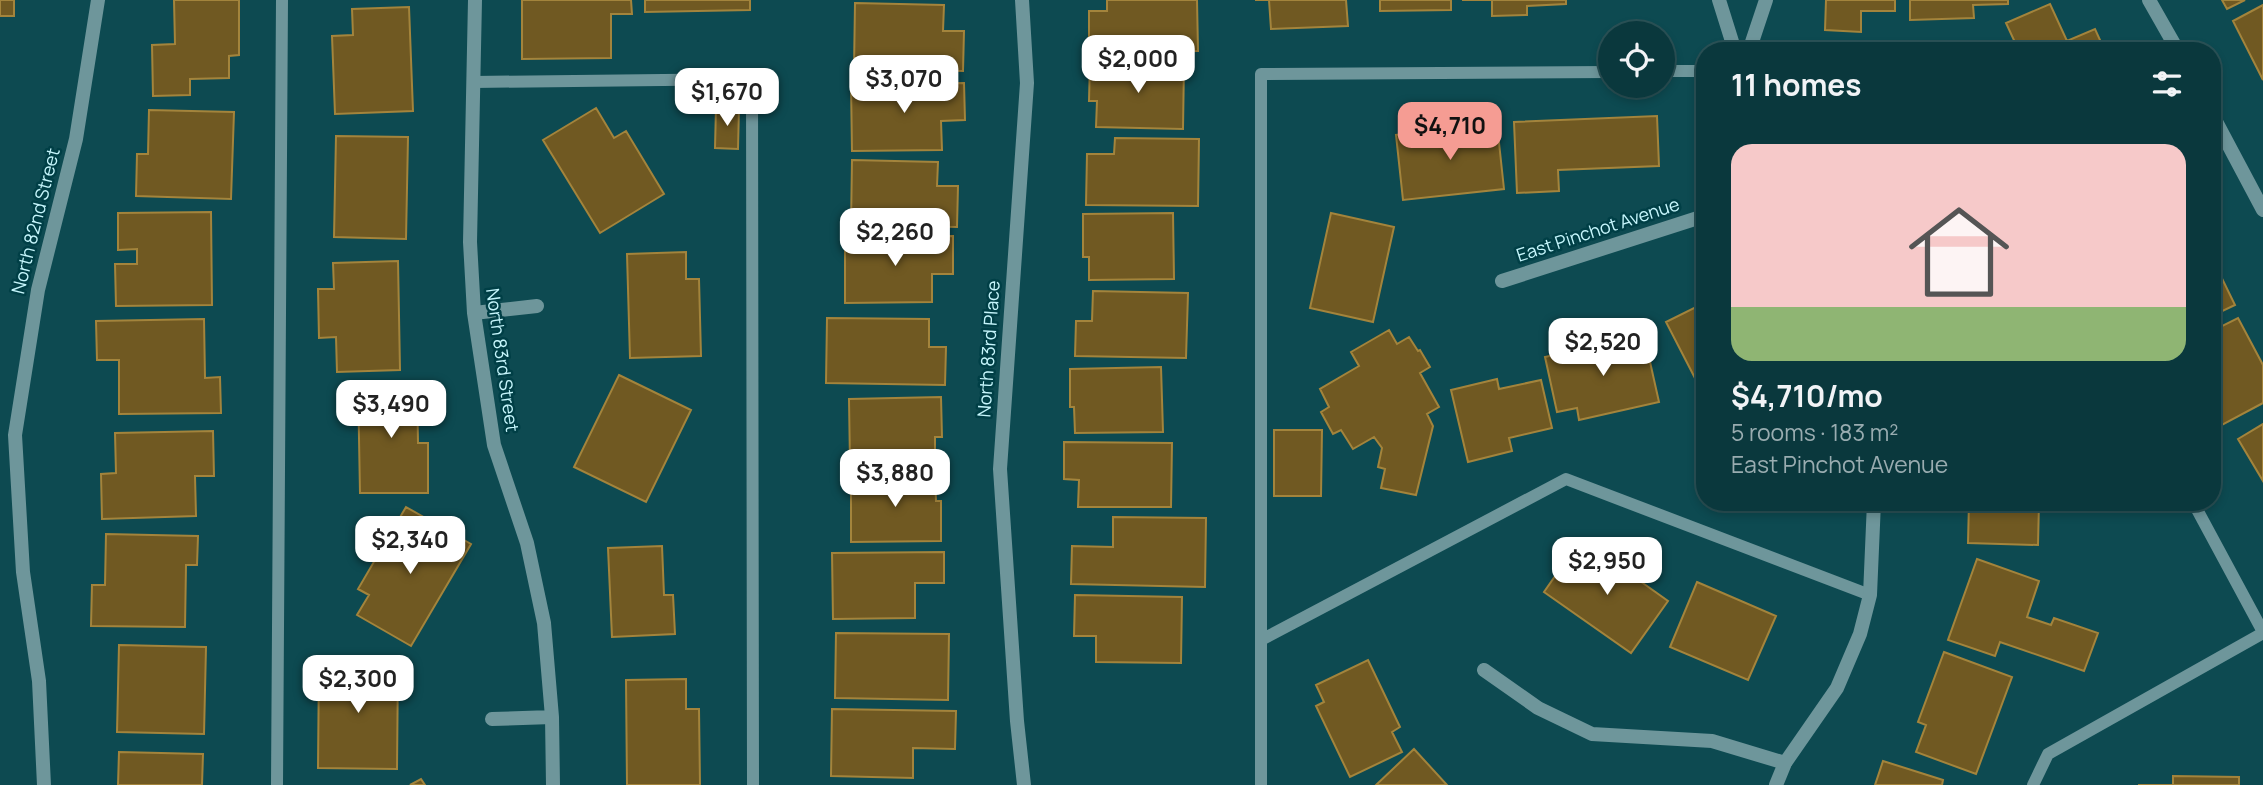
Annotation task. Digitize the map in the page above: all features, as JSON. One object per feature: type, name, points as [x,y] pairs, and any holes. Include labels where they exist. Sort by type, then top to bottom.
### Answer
[{"type":"street","name":"North 82nd Street","points":[[44,785],[39,681],[23,572],[15,435],[38,290],[76,139],[98,0]]},
{"type":"street","name":"North 83rd Street","points":[[475,0],[470,242],[474,313],[494,445],[527,543],[544,622],[552,717],[553,785]]},
{"type":"street","name":"North 83rd Place","points":[[1022,0],[1027,83],[1000,468],[1017,721],[1024,785]]},
{"type":"street","points":[[1719,0],[1732,42]]},
{"type":"street","points":[[1752,42],[1766,0]]},
{"type":"street","points":[[2149,0],[2173,42]]},
{"type":"street","points":[[2221,131],[2261,206]]},
{"type":"street","name":"East Pinchot Avenue","points":[[1503,282],[1696,219]]},
{"type":"street","points":[[474,313],[537,306]]},
{"type":"street","points":[[1776,785],[1785,764],[1837,688],[1860,634],[1870,595],[1874,511]]},
{"type":"street","points":[[1484,670],[1538,708],[1592,734],[1712,741],[1785,764]]},
{"type":"street","points":[[492,719],[552,717]]},
{"type":"lane","points":[[278,785],[282,0]]},
{"type":"lane","points":[[1675,71],[1696,71]]},
{"type":"lane","points":[[1261,785],[1261,74],[1598,72]]},
{"type":"lane","points":[[474,82],[752,79],[753,785]]},
{"type":"lane","points":[[1261,640],[1566,479],[1870,595]]},
{"type":"lane","points":[[2033,785],[2048,754],[2263,633],[2198,511]]},
{"type":"building","points":[[0,0],[14,0],[14,16],[0,16]]},
{"type":"building","points":[[174,0],[239,0],[239,55],[229,56],[229,78],[190,79],[190,95],[153,96],[152,45],[175,44]]},
{"type":"building","points":[[522,0],[631,0],[632,14],[611,14],[611,58],[522,59]]},
{"type":"building","points":[[645,0],[750,0],[750,10],[645,12]]},
{"type":"building","points":[[1107,0],[1197,0],[1198,51],[1089,52],[1089,11],[1107,11]]},
{"type":"building","points":[[1269,0],[1346,0],[1348,26],[1271,29]]},
{"type":"building","points":[[1380,0],[1451,0],[1451,10],[1380,11]]},
{"type":"building","points":[[1492,0],[1566,0],[1566,4],[1527,6],[1527,15],[1492,16]]},
{"type":"building","points":[[1826,0],[1895,0],[1895,11],[1861,11],[1861,32],[1825,30]]},
{"type":"building","points":[[1910,0],[2008,0],[2008,4],[1973,5],[1974,18],[1910,20]]},
{"type":"building","points":[[2222,0],[2245,0],[2227,9]]},
{"type":"building","points":[[855,3],[944,5],[943,31],[964,31],[963,71],[854,69]]},
{"type":"building","points":[[2050,4],[2067,41],[2095,29],[2101,42],[2015,42],[2006,23]]},
{"type":"building","points":[[2263,5],[2263,80],[2233,21]]},
{"type":"building","points":[[409,7],[413,111],[335,114],[332,36],[353,35],[352,9]]},
{"type":"building","points":[[1090,61],[1184,64],[1183,129],[1096,127],[1097,101],[1089,101]]},
{"type":"building","points":[[964,83],[965,120],[941,121],[942,150],[852,151],[851,84]]},
{"type":"building","points":[[716,107],[739,108],[738,149],[715,148]]},
{"type":"building","points":[[596,108],[614,138],[626,131],[664,194],[600,233],[543,140]]},
{"type":"building","points":[[149,110],[234,112],[231,199],[136,196],[137,154],[148,154]]},
{"type":"building","points":[[1657,116],[1659,166],[1558,170],[1559,191],[1517,193],[1514,122]]},
{"type":"building","points":[[1497,124],[1504,189],[1403,200],[1396,135]]},
{"type":"building","points":[[336,136],[408,137],[406,239],[334,237]]},
{"type":"building","points":[[1115,138],[1199,139],[1198,206],[1086,205],[1087,154],[1114,154]]},
{"type":"building","points":[[852,160],[938,162],[937,186],[958,186],[957,227],[851,225]]},
{"type":"building","points":[[211,212],[212,305],[116,306],[115,264],[137,264],[137,249],[118,250],[118,213]]},
{"type":"building","points":[[1173,213],[1174,279],[1089,280],[1089,257],[1083,257],[1083,214]]},
{"type":"building","points":[[1331,213],[1394,227],[1373,322],[1310,308]]},
{"type":"building","points":[[953,236],[953,274],[932,274],[932,302],[845,303],[845,237]]},
{"type":"building","points":[[686,252],[686,279],[699,279],[701,356],[630,358],[627,254]]},
{"type":"building","points":[[398,261],[400,370],[337,372],[336,337],[319,338],[318,289],[334,289],[333,263]]},
{"type":"building","points":[[2221,276],[2235,305],[2221,312]]},
{"type":"building","points":[[1093,291],[1188,293],[1186,358],[1075,356],[1076,321],[1092,321]]},
{"type":"building","points":[[1696,307],[1696,380],[1666,322]]},
{"type":"building","points":[[827,318],[929,319],[929,347],[946,347],[945,385],[826,383]]},
{"type":"building","points":[[2238,318],[2263,365],[2263,403],[2221,425],[2221,326]]},
{"type":"building","points":[[204,319],[205,378],[220,377],[221,413],[119,414],[119,360],[97,360],[96,321]]},
{"type":"building","points":[[1389,330],[1397,344],[1409,337],[1418,351],[1420,350],[1430,367],[1420,373],[1439,407],[1427,414],[1433,426],[1416,495],[1381,488],[1385,469],[1378,467],[1382,448],[1374,437],[1353,449],[1341,430],[1333,434],[1321,412],[1329,407],[1320,389],[1359,366],[1351,352]]},
{"type":"building","points":[[1644,335],[1659,402],[1579,420],[1577,408],[1557,412],[1545,357]]},
{"type":"building","points":[[1161,367],[1163,432],[1075,433],[1074,407],[1070,407],[1070,369]]},
{"type":"building","points":[[619,375],[691,410],[646,502],[574,467]]},
{"type":"building","points":[[1497,379],[1499,389],[1541,380],[1552,428],[1509,438],[1512,451],[1468,462],[1451,390]]},
{"type":"building","points":[[417,382],[418,443],[428,443],[428,493],[360,493],[358,383]]},
{"type":"building","points":[[941,397],[942,437],[935,437],[935,462],[850,464],[849,399]]},
{"type":"building","points":[[2263,424],[2263,481],[2238,439]]},
{"type":"building","points":[[1274,430],[1322,430],[1321,496],[1274,496]]},
{"type":"building","points":[[213,431],[214,476],[195,476],[196,516],[102,519],[101,474],[116,473],[115,433]]},
{"type":"building","points":[[1064,442],[1172,443],[1171,507],[1078,507],[1079,480],[1064,479]]},
{"type":"building","points":[[851,476],[935,476],[936,501],[941,501],[941,541],[851,542]]},
{"type":"building","points":[[406,507],[471,544],[411,646],[357,615],[369,595],[358,589]]},
{"type":"building","points":[[1969,511],[2039,511],[2038,545],[1968,543]]},
{"type":"building","points":[[1113,517],[1206,518],[1205,587],[1071,584],[1072,546],[1113,547]]},
{"type":"building","points":[[106,534],[198,536],[197,565],[186,565],[185,627],[91,626],[92,585],[105,585]]},
{"type":"building","points":[[662,546],[664,595],[673,595],[675,634],[612,637],[608,548]]},
{"type":"building","points":[[1574,549],[1600,567],[1612,550],[1631,564],[1626,571],[1668,601],[1631,653],[1544,592]]},
{"type":"building","points":[[944,552],[944,583],[915,583],[915,618],[833,619],[832,553]]},
{"type":"building","points":[[1977,559],[2039,581],[2027,617],[2051,625],[2054,618],[2098,633],[2084,671],[2000,642],[1995,656],[1948,640]]},
{"type":"building","points":[[1697,582],[1776,616],[1748,680],[1670,647]]},
{"type":"building","points":[[1075,595],[1182,597],[1181,663],[1096,662],[1096,636],[1074,636]]},
{"type":"building","points":[[836,633],[949,634],[948,700],[835,698]]},
{"type":"building","points":[[119,645],[206,647],[204,734],[117,732]]},
{"type":"building","points":[[1944,652],[2012,677],[1976,774],[1916,752],[1926,725],[1918,722]]},
{"type":"building","points":[[1368,660],[1400,727],[1392,732],[1402,752],[1350,777],[1316,706],[1324,702],[1316,685]]},
{"type":"building","points":[[319,661],[398,662],[397,769],[318,768]]},
{"type":"building","points":[[686,679],[686,709],[699,709],[700,785],[627,785],[626,680]]},
{"type":"building","points":[[832,709],[956,711],[955,749],[913,748],[913,778],[831,776]]},
{"type":"building","points":[[1414,749],[1447,785],[1376,785]]},
{"type":"building","points":[[119,752],[203,754],[202,785],[118,785]]},
{"type":"building","points":[[1883,761],[1943,780],[1942,785],[1875,785]]},
{"type":"building","points":[[2173,776],[2239,777],[2239,785],[2173,785]]},
{"type":"building","points":[[421,779],[425,785],[410,785]]}]
